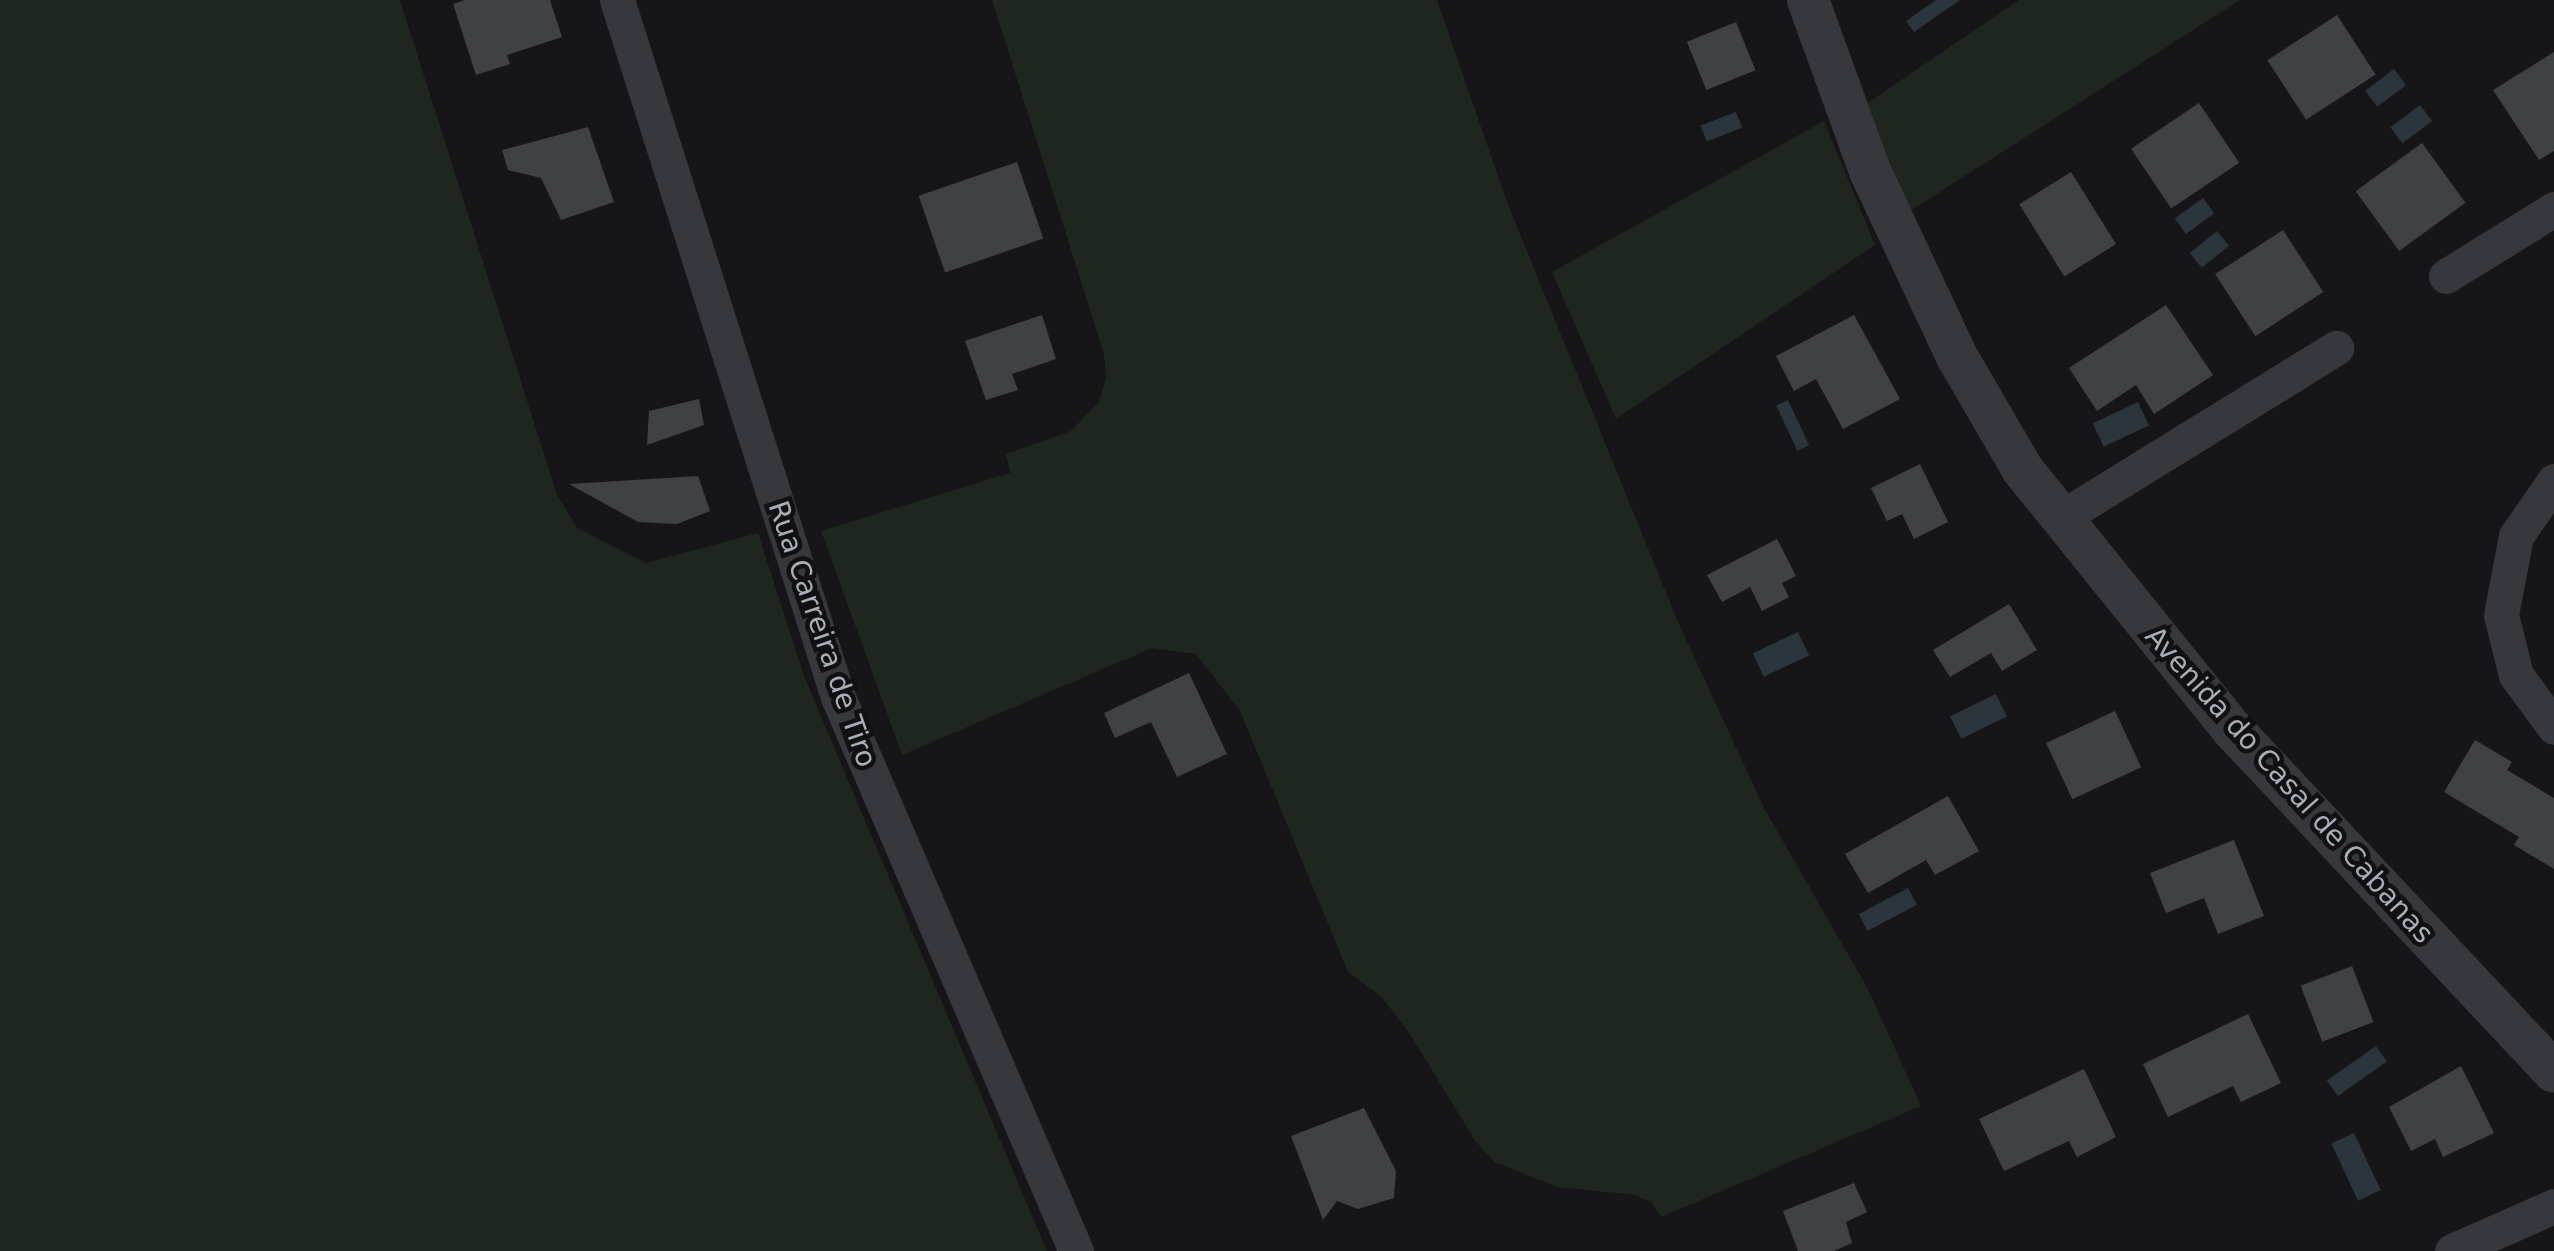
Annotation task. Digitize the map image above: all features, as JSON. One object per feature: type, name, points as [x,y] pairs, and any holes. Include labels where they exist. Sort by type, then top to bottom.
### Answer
[{"type":"street","name":"Rua Carreira de Tiro","points":[[616,0],[838,697],[1076,1251]]},
{"type":"street","name":"Avenida do Casal de Cabanas","points":[[1808,0],[1843,108],[1938,318],[1980,400],[2059,519],[2232,729],[2554,1072]]},
{"type":"street","points":[[2446,276],[2554,209]]},
{"type":"street","points":[[2059,519],[2336,348]]},
{"type":"street","points":[[2554,481],[2516,536],[2501,615],[2516,675],[2554,727]]},
{"type":"street","points":[[2452,1251],[2554,1206]]},
{"type":"shaded area","points":[[0,0],[400,0],[557,495],[577,528],[646,563],[758,533],[804,676],[1047,1251],[0,1251]]},
{"type":"shaded area","points":[[992,0],[1437,0],[1507,202],[1678,622],[1764,808],[1868,989],[1921,1106],[1661,1217],[1651,1202],[1635,1195],[1557,1187],[1495,1162],[1476,1142],[1411,1036],[1382,997],[1348,972],[1240,711],[1196,654],[1152,648],[902,755],[821,531],[1010,473],[1006,454],[1071,431],[1099,402],[1106,378],[1104,354]]},
{"type":"shaded area","points":[[1936,0],[1960,0],[1914,32],[1906,21]]},
{"type":"shaded area","points":[[2019,0],[2240,0],[1907,213],[1857,110]]},
{"type":"shaded area","points":[[2394,69],[2406,85],[2377,107],[2365,91]]},
{"type":"shaded area","points":[[2420,105],[2432,121],[2402,143],[2390,127]]},
{"type":"shaded area","points":[[1736,112],[1742,128],[1707,141],[1701,126]]},
{"type":"shaded area","points":[[1824,121],[1875,245],[1616,419],[1552,272]]},
{"type":"shaded area","points":[[2203,198],[2214,213],[2186,234],[2175,219]]},
{"type":"shaded area","points":[[2217,231],[2229,246],[2202,268],[2190,253]]},
{"type":"shaded area","points":[[1788,400],[1809,445],[1797,451],[1776,405]]},
{"type":"shaded area","points":[[2138,402],[2149,426],[2104,447],[2093,423]]},
{"type":"shaded area","points":[[1798,632],[1809,656],[1764,677],[1753,653]]},
{"type":"shaded area","points":[[1996,694],[2007,716],[1961,739],[1950,716]]},
{"type":"shaded area","points":[[1908,888],[1917,905],[1867,931],[1859,914]]},
{"type":"shaded area","points":[[2376,1046],[2387,1062],[2338,1096],[2327,1080]]},
{"type":"shaded area","points":[[2354,1133],[2381,1190],[2358,1201],[2331,1144]]},
{"type":"building","points":[[465,0],[550,0],[562,37],[507,55],[510,64],[476,75],[453,4]]},
{"type":"building","points":[[2337,15],[2376,75],[2306,120],[2267,60]]},
{"type":"building","points":[[1736,22],[1755,70],[1706,90],[1687,42]]},
{"type":"building","points":[[2554,52],[2554,151],[2539,160],[2493,90]]},
{"type":"building","points":[[2199,103],[2239,163],[2171,209],[2131,149]]},
{"type":"building","points":[[588,127],[614,202],[561,220],[541,178],[508,170],[502,150]]},
{"type":"building","points":[[2422,143],[2465,203],[2399,251],[2356,191]]},
{"type":"building","points":[[1017,162],[1043,239],[945,272],[919,196]]},
{"type":"building","points":[[2071,172],[2116,244],[2064,276],[2019,204]]},
{"type":"building","points":[[2283,230],[2323,292],[2255,336],[2215,274]]},
{"type":"building","points":[[2166,305],[2213,375],[2154,414],[2136,385],[2097,411],[2069,368]]},
{"type":"building","points":[[1042,315],[1056,359],[1012,374],[1018,390],[986,400],[965,341]]},
{"type":"building","points":[[1854,315],[1900,399],[1843,429],[1816,379],[1794,391],[1776,356]]},
{"type":"building","points":[[699,399],[704,425],[647,445],[649,411]]},
{"type":"building","points":[[1920,464],[1948,522],[1914,539],[1902,514],[1887,521],[1871,488]]},
{"type":"building","points":[[698,476],[710,511],[677,524],[638,522],[569,484]]},
{"type":"building","points":[[1777,539],[1796,576],[1782,583],[1789,597],[1762,611],[1750,587],[1722,602],[1707,575]]},
{"type":"building","points":[[2009,604],[2037,650],[2002,671],[1991,653],[1950,677],[1933,650]]},
{"type":"building","points":[[1189,673],[1227,754],[1177,777],[1151,722],[1115,738],[1104,713]]},
{"type":"building","points":[[2115,711],[2141,767],[2072,799],[2046,743]]},
{"type":"building","points":[[2475,740],[2512,762],[2507,770],[2554,798],[2554,869],[2514,845],[2519,837],[2444,792]]},
{"type":"building","points":[[1948,796],[1979,851],[1935,875],[1926,860],[1868,893],[1845,854]]},
{"type":"building","points":[[2234,840],[2264,916],[2218,934],[2204,898],[2166,913],[2150,873]]},
{"type":"building","points":[[2352,966],[2374,1022],[2322,1042],[2301,986]]},
{"type":"building","points":[[2248,1014],[2281,1083],[2241,1102],[2233,1086],[2168,1117],[2143,1064]]},
{"type":"building","points":[[2461,1066],[2494,1133],[2443,1157],[2435,1139],[2411,1151],[2389,1107]]},
{"type":"building","points":[[2084,1069],[2116,1137],[2077,1157],[2069,1141],[2004,1171],[1979,1119]]},
{"type":"building","points":[[1364,1108],[1396,1171],[1394,1198],[1358,1209],[1337,1201],[1323,1220],[1291,1136]]},
{"type":"building","points":[[1854,1183],[1867,1212],[1846,1222],[1852,1243],[1834,1251],[1798,1251],[1783,1211]]}]
